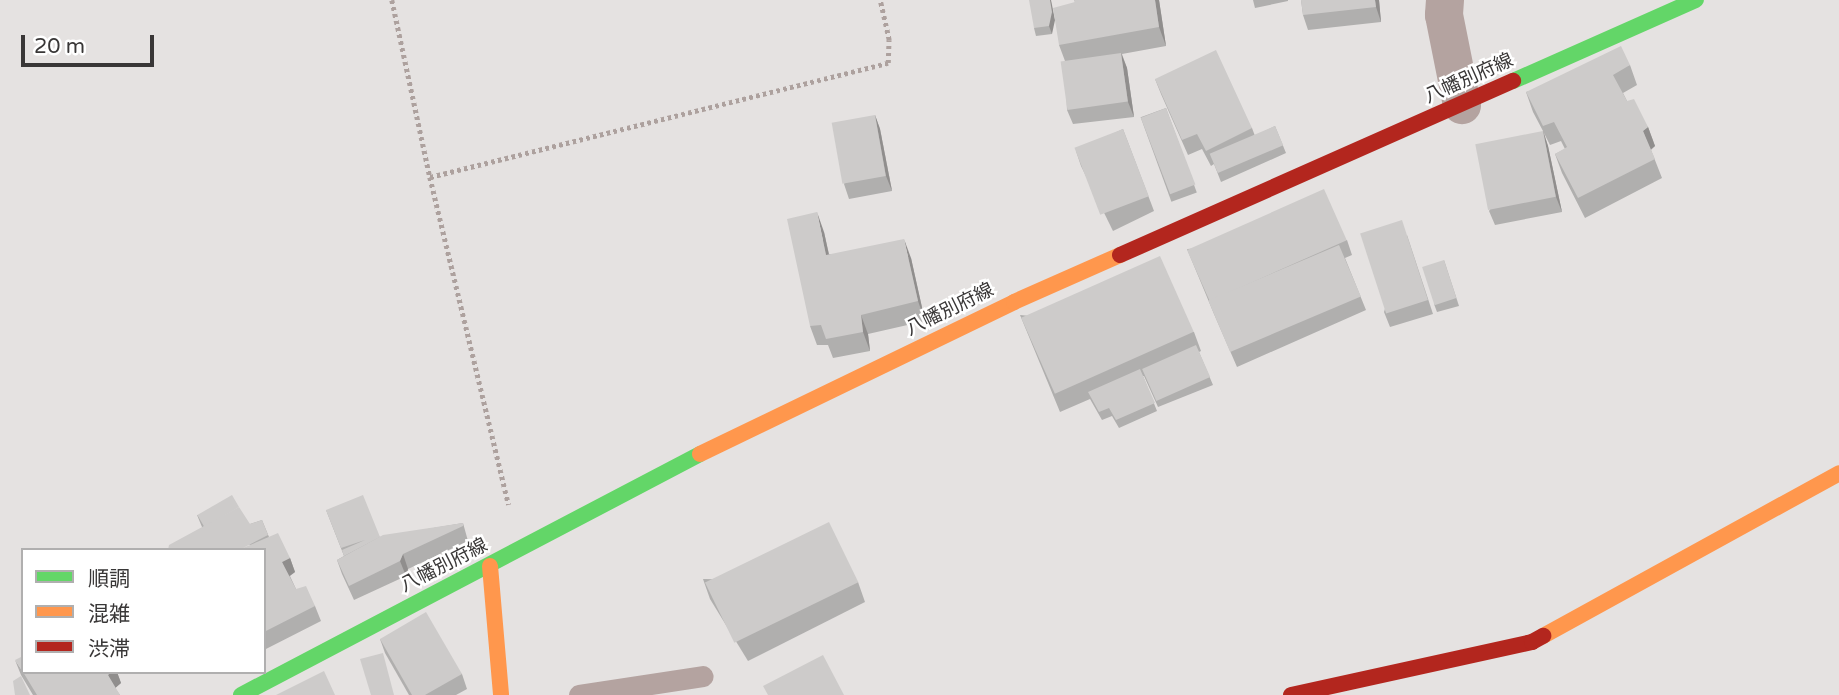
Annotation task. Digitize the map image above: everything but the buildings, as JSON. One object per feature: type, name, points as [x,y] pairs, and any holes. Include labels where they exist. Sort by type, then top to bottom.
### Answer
[{"type":"main road","name":"八幡別府線","points":[[241,695],[520,551],[698,455],[1002,308],[1696,0]]},
{"type":"main road","points":[[1291,695],[1532,642],[1839,473]]},
{"type":"main road","points":[[490,566],[501,695]]},
{"type":"street","points":[[1445,0],[1444,15],[1462,105]]},
{"type":"lane","points":[[579,695],[703,676]]},
{"type":"path","points":[[392,0],[430,177],[520,551]]},
{"type":"path","points":[[430,177],[888,63],[889,40],[880,0]]},
{"type":"traffic: fast","points":[[1513,81],[1696,0]]},
{"type":"traffic: fast","points":[[241,695],[700,454]]},
{"type":"traffic: slow","points":[[700,454],[1014,302],[1120,255]]},
{"type":"traffic: slow","points":[[1543,636],[1839,473]]},
{"type":"traffic: slow","points":[[490,566],[501,695]]},
{"type":"traffic: jam","points":[[1120,255],[1513,81]]},
{"type":"traffic: jam","points":[[1291,695],[1532,642],[1543,636]]}]
